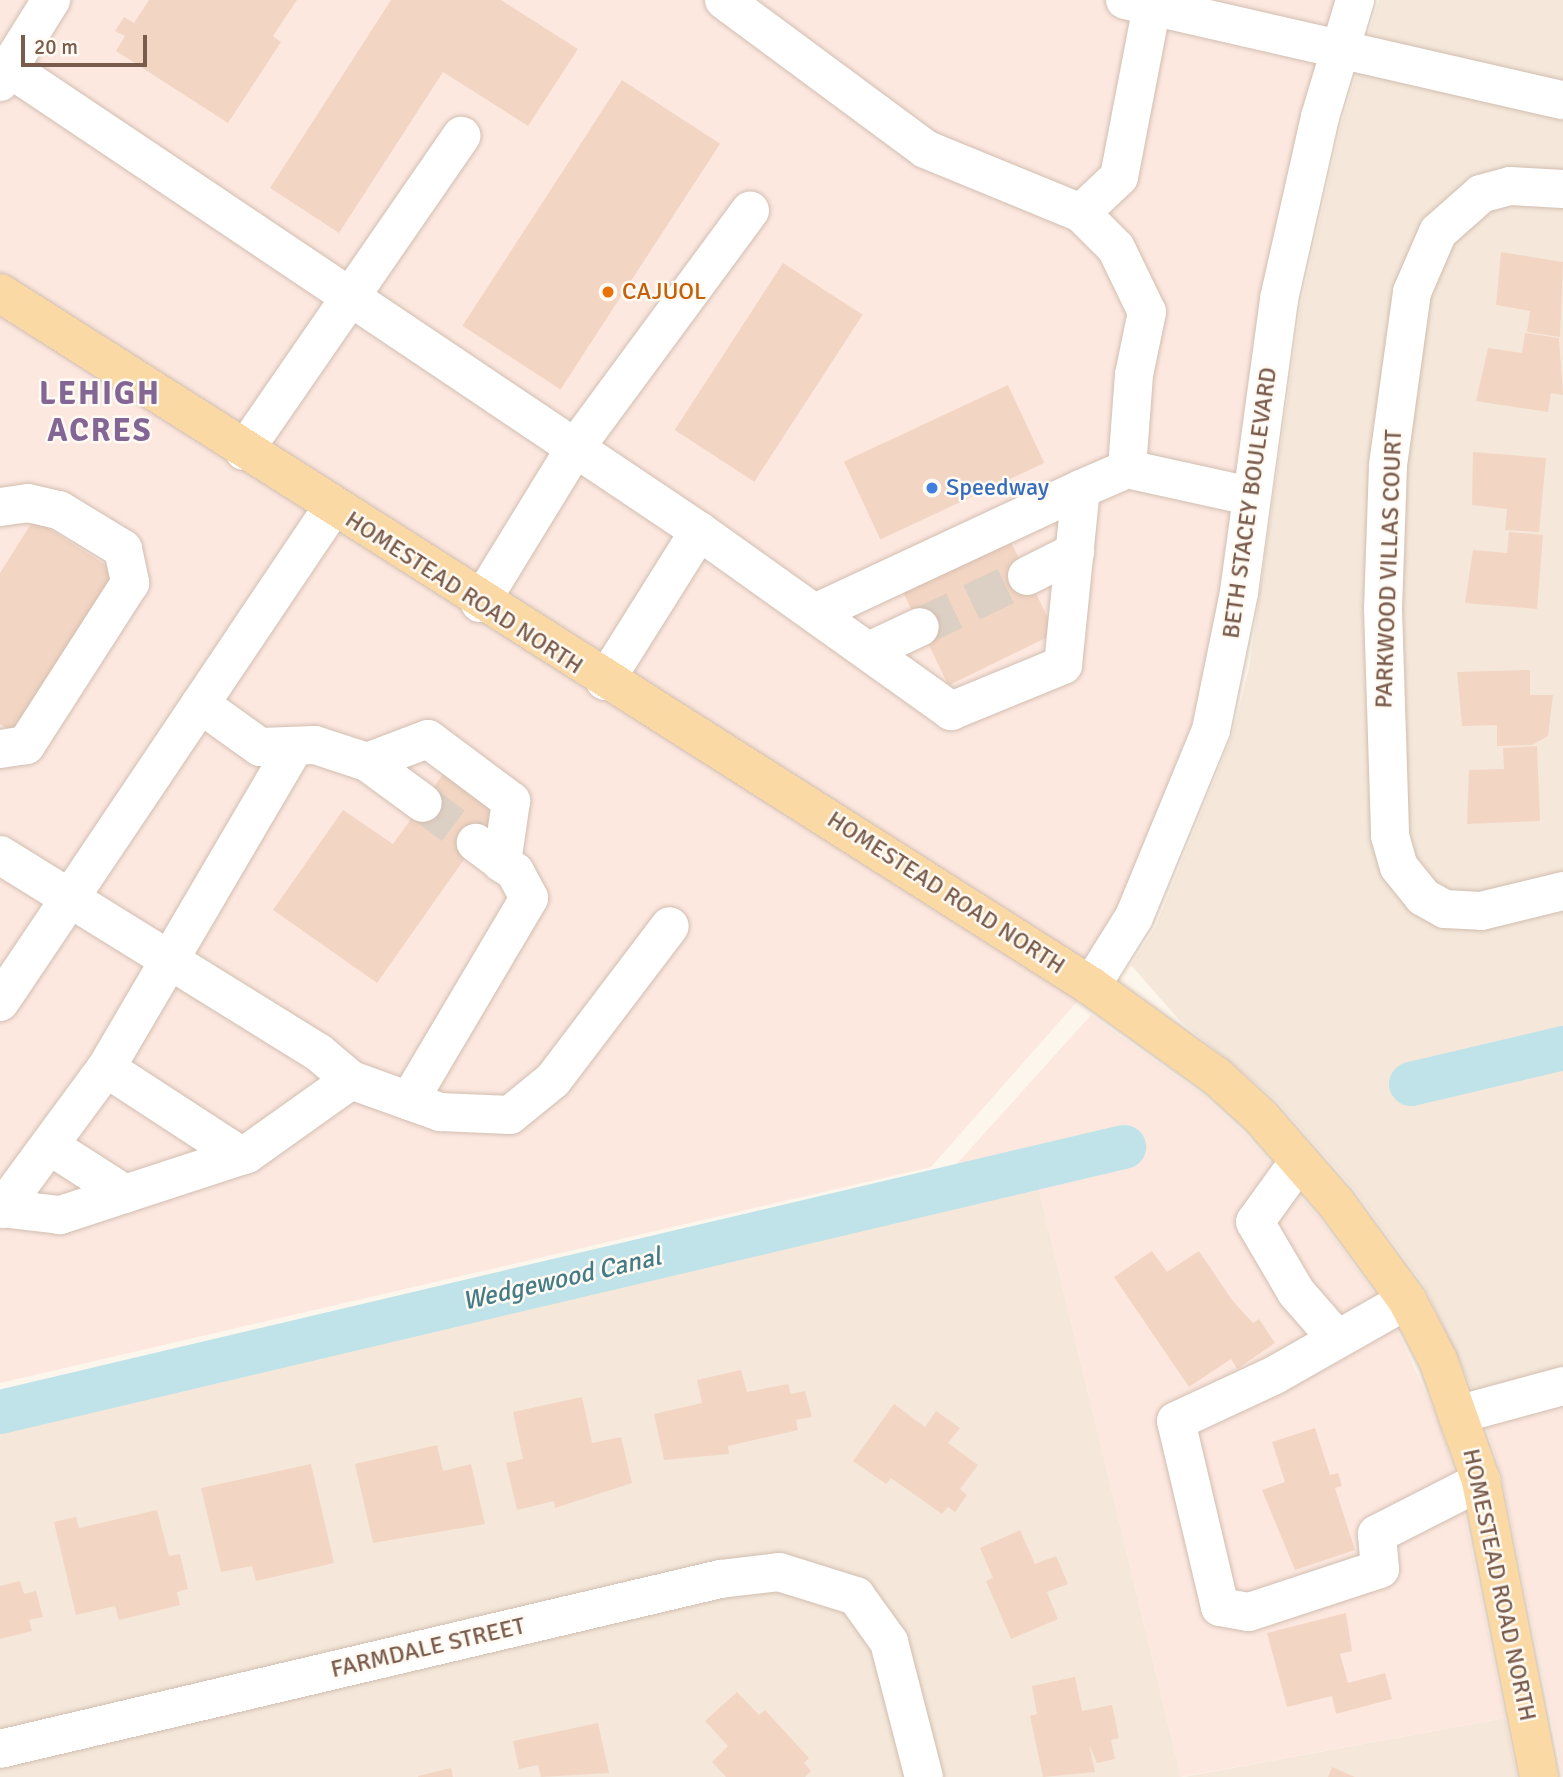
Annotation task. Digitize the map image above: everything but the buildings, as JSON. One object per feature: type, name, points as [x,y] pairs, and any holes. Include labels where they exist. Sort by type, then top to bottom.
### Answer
[{"type":"main road","name":"HOMESTEAD ROAD NORTH","points":[[0,293],[480,603],[1091,986],[1216,1076],[1299,1160],[1408,1300],[1460,1414],[1480,1481],[1539,1777]]},
{"type":"street","points":[[51,0],[6,63],[699,531],[951,712],[1063,665],[1081,489]]},
{"type":"street","points":[[724,0],[925,149],[1081,213],[1116,247],[1147,312],[1133,375],[1127,468]]},
{"type":"street","name":"BETH STACEY BOULEVARD","points":[[1091,986],[1134,917],[1211,730],[1227,661],[1279,299],[1320,117],[1342,51],[1355,0]]},
{"type":"street","points":[[1081,213],[1119,177],[1143,2],[1342,51],[1563,100]]},
{"type":"street","points":[[244,452],[461,136]]},
{"type":"street","name":"PARKWOOD VILLAS COURT","points":[[1563,189],[1510,186],[1481,194],[1438,232],[1412,292],[1388,466],[1383,609],[1388,808],[1399,867],[1423,897],[1445,909],[1481,911],[1563,891]]},
{"type":"street","points":[[480,603],[575,448],[750,211]]},
{"type":"street","points":[[815,613],[1127,468],[1250,496]]},
{"type":"street","points":[[0,507],[28,503],[59,510],[122,549],[130,583],[26,745],[0,749]]},
{"type":"street","points":[[0,1002],[332,508]]},
{"type":"street","points":[[605,681],[699,531]]},
{"type":"street","points":[[1027,576],[1074,552]]},
{"type":"street","points":[[869,651],[920,627]]},
{"type":"street","points":[[200,704],[260,747],[315,745],[367,762],[423,803]]},
{"type":"street","points":[[367,762],[428,739],[510,801],[489,853],[529,898],[409,1101]]},
{"type":"street","points":[[1,1209],[106,1068],[294,747]]},
{"type":"street","points":[[0,855],[68,901],[318,1052],[351,1080],[440,1112],[510,1115],[553,1080],[670,926]]},
{"type":"street","points":[[106,1068],[241,1156]]},
{"type":"street","points":[[1,1209],[60,1215],[241,1156],[351,1080]]},
{"type":"street","points":[[50,1146],[125,1194]]},
{"type":"street","points":[[1299,1160],[1255,1222],[1296,1292],[1337,1339]]},
{"type":"street","points":[[1408,1300],[1176,1421],[1220,1607],[1250,1612],[1380,1569],[1377,1534],[1480,1481]]},
{"type":"street","points":[[1460,1414],[1563,1386]]},
{"type":"street","name":"FARMDALE STREET","points":[[0,1749],[720,1579],[779,1572],[856,1596],[889,1642],[924,1777]]},
{"type":"shaded area","points":[[0,0],[1355,0],[1228,661],[1091,986],[931,1167],[0,1383]]},
{"type":"shaded area","points":[[1379,0],[1563,0],[1563,1382],[1479,1404],[1424,1285],[1353,1188],[1276,1100],[1179,1020],[1131,965],[1155,928],[1232,737],[1249,668],[1301,305],[1341,126]]},
{"type":"shaded area","points":[[1091,1015],[1203,1095],[1246,1135],[1320,1219],[1389,1313],[1439,1422],[1459,1487],[1505,1718],[1181,1777],[1037,1181],[0,1421],[0,1404],[935,1188]]},
{"type":"shaded area","points":[[1037,1181],[1181,1777],[0,1777],[0,1421]]},
{"type":"shaded area","points":[[1563,1382],[1563,1777],[1502,1477],[1479,1404]]},
{"type":"shaded area","points":[[1505,1718],[1517,1777],[1183,1777]]},
{"type":"waterway","name":"Wedgewood Canal","points":[[1411,1084],[1563,1048]]},
{"type":"waterway","name":"Wedgewood Canal","points":[[0,1412],[1124,1147]]},
{"type":"tunnel","points":[[920,627],[1027,576]]},
{"type":"tunnel","points":[[423,803],[476,843]]},
{"type":"place","name":"CAJUOL","points":[[608,292]]},
{"type":"place","name":"Speedway","points":[[932,488]]},
{"type":"district","name":"LEHIGH ACRES","points":[[100,414]]}]
